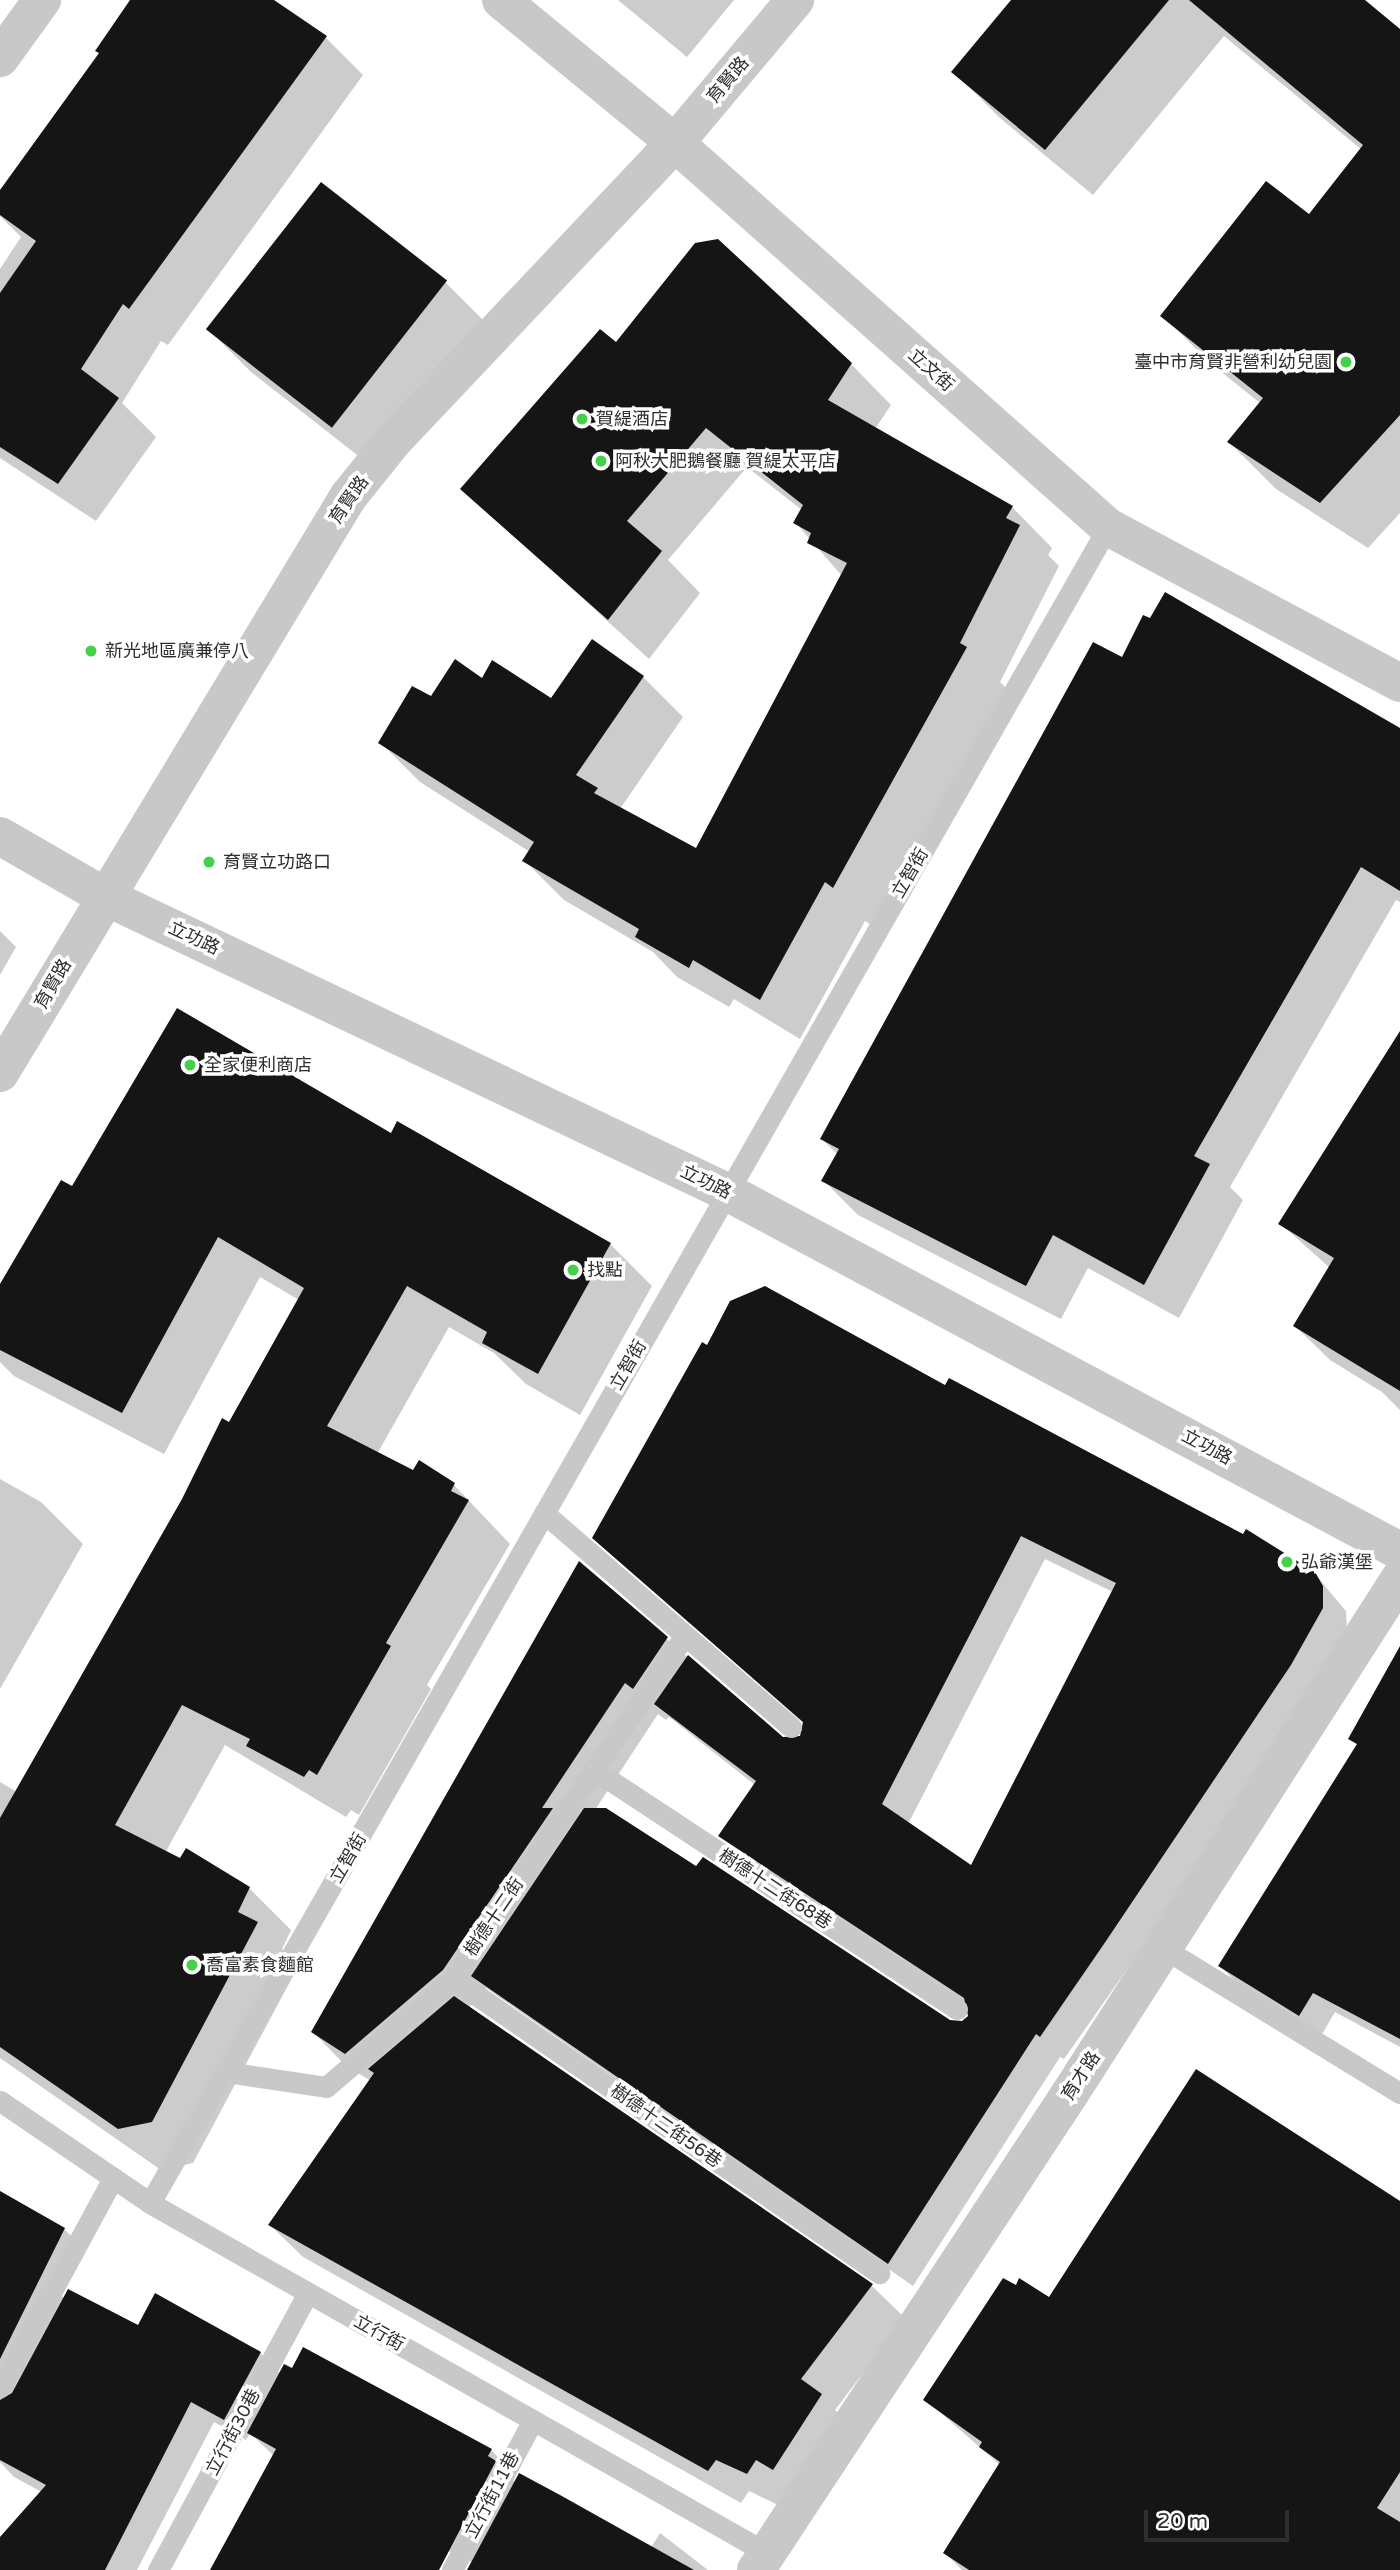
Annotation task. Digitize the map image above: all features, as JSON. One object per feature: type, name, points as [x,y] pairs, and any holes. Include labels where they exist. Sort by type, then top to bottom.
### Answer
[{"type":"street","points":[[0,58],[42,0]]},
{"type":"street","name":"立文街","points":[[501,0],[675,143],[1108,527],[1400,683]]},
{"type":"street","name":"育賢路","points":[[0,1073],[104,896],[348,497],[393,441],[675,143],[795,0]]},
{"type":"street","name":"立功路","points":[[0,836],[104,896],[727,1192],[1400,1551]]},
{"type":"street","name":"育才路","points":[[761,2562],[1163,1948],[1400,1578]]},
{"type":"lane","name":"立智街","points":[[150,2203],[1108,527]]},
{"type":"lane","points":[[544,1513],[791,1727]]},
{"type":"lane","name":"樹德十二街","points":[[226,2072],[326,2087],[453,1979],[685,1635]]},
{"type":"lane","name":"樹德十二街68巷","points":[[593,1769],[957,2009]]},
{"type":"lane","points":[[1163,1948],[1400,2093]]},
{"type":"lane","name":"樹德十二街56巷","points":[[453,1979],[879,2273]]},
{"type":"lane","name":"立行街","points":[[0,2101],[150,2203],[533,2420],[761,2562]]},
{"type":"lane","points":[[0,2387],[113,2178]]},
{"type":"lane","name":"立行街30巷","points":[[158,2570],[308,2293]]},
{"type":"lane","name":"立行街11巷","points":[[452,2570],[533,2420]]},
{"type":"building","points":[[130,0],[274,0],[327,36],[129,309],[123,304],[81,369],[119,398],[58,484],[0,447],[0,293],[36,241],[0,215],[0,190],[99,53],[95,51]]},
{"type":"building","points":[[1011,0],[1169,0],[1045,150],[951,72]]},
{"type":"building","points":[[1189,0],[1365,0],[1400,29],[1400,415],[1320,503],[1227,442],[1263,398],[1160,316],[1266,181],[1309,214],[1363,145]]},
{"type":"building","points":[[321,182],[447,281],[332,428],[206,329]]},
{"type":"building","points":[[718,239],[852,363],[828,400],[1013,506],[1006,518],[1020,525],[960,643],[967,647],[833,888],[825,882],[760,1000],[693,960],[689,968],[635,937],[639,929],[522,861],[534,842],[378,743],[412,686],[431,696],[455,659],[482,678],[492,660],[551,698],[592,639],[644,676],[576,775],[598,788],[594,793],[696,848],[847,563],[807,543],[811,533],[793,523],[803,505],[706,428],[627,521],[662,551],[608,620],[460,489],[600,329],[616,342],[695,243]]},
{"type":"building","points":[[1165,592],[1400,728],[1400,891],[1361,867],[1194,1156],[1210,1164],[1144,1285],[1053,1235],[1026,1286],[821,1181],[839,1149],[820,1139],[1093,642],[1122,657],[1143,615],[1150,618]]},
{"type":"building","points":[[177,1008],[391,1133],[397,1121],[611,1243],[538,1374],[482,1343],[487,1332],[407,1286],[327,1426],[413,1470],[419,1460],[455,1483],[451,1491],[469,1500],[386,1643],[391,1646],[317,1775],[309,1770],[304,1777],[246,1746],[250,1739],[182,1705],[115,1825],[180,1858],[186,1848],[250,1887],[238,1912],[258,1922],[152,2122],[118,2129],[0,2047],[0,1818],[182,1499],[222,1418],[229,1422],[304,1288],[218,1237],[122,1413],[0,1350],[0,1284],[61,1180],[72,1186]]},
{"type":"building","points":[[1400,1031],[1400,1391],[1293,1326],[1334,1258],[1278,1224]]},
{"type":"building","points":[[765,1286],[945,1385],[949,1378],[1243,1534],[1246,1529],[1315,1572],[1323,1586],[1323,1608],[1291,1665],[1040,2037],[1036,2034],[888,2264],[471,1976],[584,1808],[606,1808],[696,1866],[703,1857],[950,2020],[962,2021],[968,2016],[964,1998],[718,1836],[756,1781],[654,1704],[688,1655],[783,1737],[800,1736],[803,1722],[592,1538],[702,1342],[707,1345],[730,1301]],"holes":[[[1021,1536],[1116,1583],[971,1865],[882,1804]]]},
{"type":"building","points":[[579,1561],[668,1637],[633,1689],[625,1683],[542,1808],[553,1808],[443,1970],[345,2054],[311,2032]]},
{"type":"building","points":[[1400,1646],[1400,2039],[1313,1993],[1299,2016],[1218,1966],[1357,1744],[1348,1739]]},
{"type":"building","points":[[454,1996],[873,2284],[801,2379],[822,2394],[773,2470],[756,2460],[747,2474],[716,2460],[708,2471],[268,2225],[374,2073],[368,2069]]},
{"type":"building","points":[[1196,2069],[1400,2201],[1400,2472],[1377,2508],[1400,2522],[1400,2570],[969,2570],[943,2553],[1000,2462],[979,2447],[982,2442],[923,2400],[1003,2278],[1016,2285],[1019,2278],[1049,2297]]},
{"type":"building","points":[[0,2191],[65,2228],[0,2359]]},
{"type":"building","points":[[68,2289],[138,2325],[155,2293],[261,2352],[224,2420],[191,2402],[105,2570],[0,2570],[0,2537],[46,2485],[0,2460],[0,2400],[12,2393]]},
{"type":"building","points":[[303,2347],[492,2449],[488,2456],[496,2461],[439,2570],[210,2570],[276,2449],[247,2433],[284,2364],[292,2368]]},
{"type":"building","points":[[519,2473],[560,2495],[694,2570],[467,2570]]},
{"type":"place","name":"臺中市育賢非營利幼兒園","points":[[1346,362]]},
{"type":"place","name":"賀緹酒店","points":[[582,419]]},
{"type":"place","name":"阿秋大肥鵝餐廳 賀緹太平店","points":[[601,461]]},
{"type":"place","name":"新光地區廣兼停八","points":[[91,651]]},
{"type":"place","name":"育賢立功路口","points":[[209,862]]},
{"type":"place","name":"全家便利商店","points":[[190,1065]]},
{"type":"place","name":"找點","points":[[573,1270]]},
{"type":"place","name":"弘爺漢堡","points":[[1287,1562]]},
{"type":"place","name":"喬富素食麵館","points":[[192,1965]]}]
